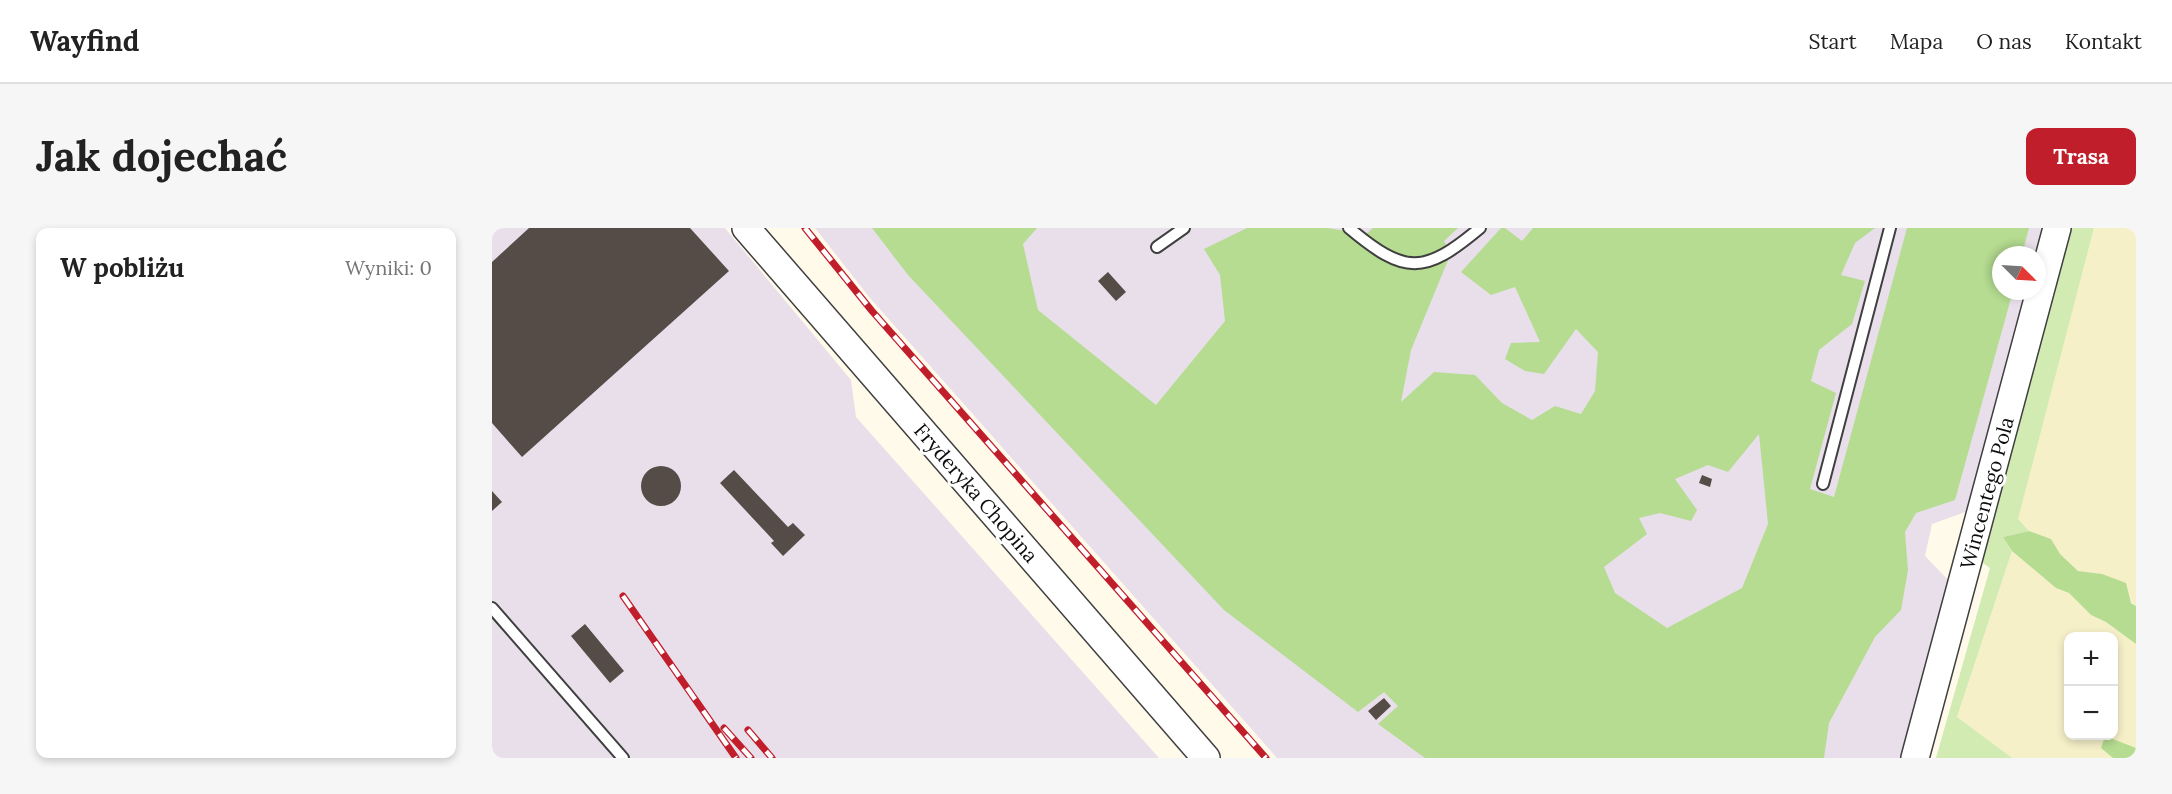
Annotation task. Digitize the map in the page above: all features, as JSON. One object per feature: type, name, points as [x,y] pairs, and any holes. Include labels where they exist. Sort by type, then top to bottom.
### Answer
[{"type":"street","name":"Fryderyka Chopina","points":[[746,228],[1206,758]]},
{"type":"street","name":"Wincentego Pola","points":[[1915,758],[2057,228]]},
{"type":"lane","points":[[1157,247],[1184,228]]},
{"type":"lane","points":[[1349,228],[1386,257],[1415,264],[1441,258],[1480,228]]},
{"type":"lane","points":[[1823,484],[1890,228]]},
{"type":"lane","points":[[492,608],[623,758]]},
{"type":"shaded area","points":[[492,228],[725,228],[851,380],[856,417],[1159,758],[492,758]]},
{"type":"shaded area","points":[[815,228],[2042,228],[2037,246],[1992,246],[1992,300],[2024,300],[1968,511],[1932,524],[1925,556],[1952,584],[1902,758],[1277,758],[870,298]]},
{"type":"shaded area","points":[[2094,228],[2136,228],[2136,606],[2102,574],[2078,571],[2059,554],[2051,539],[2029,531],[2017,519]]},
{"type":"shaded area","points":[[2012,551],[2056,588],[2069,593],[2091,615],[2106,622],[2136,644],[2136,748],[2115,741],[2108,753],[2113,758],[2011,758],[1957,717]]},
{"type":"green space","points":[[872,228],[1037,228],[1023,244],[1038,310],[1156,405],[1225,321],[1220,275],[1204,249],[1247,228],[1327,228],[1366,234],[1373,228],[1458,228],[1444,241],[1451,253],[1411,350],[1401,402],[1434,372],[1475,375],[1502,403],[1532,420],[1555,406],[1581,414],[1595,391],[1598,352],[1576,329],[1544,374],[1525,371],[1505,359],[1511,343],[1540,342],[1515,287],[1491,295],[1461,272],[1501,228],[1505,228],[1522,241],[1533,228],[1875,228],[1855,243],[1841,275],[1865,281],[1852,324],[1819,350],[1811,381],[1836,393],[1810,489],[1834,497],[1907,228],[2029,228],[2024,246],[1992,246],[1992,300],[2011,300],[1955,500],[1916,513],[1905,532],[1908,570],[1901,610],[1875,637],[1829,723],[1824,758],[1425,758],[1378,724],[1398,706],[1384,692],[1358,712],[1224,610],[908,275]],"holes":[[[1759,434],[1768,524],[1742,588],[1667,628],[1615,593],[1604,567],[1647,534],[1639,518],[1660,513],[1691,521],[1697,510],[1675,479],[1708,465],[1728,472]]]},
{"type":"green space","points":[[2068,228],[2094,228],[2018,519],[2029,531],[2003,537],[2012,551],[1957,717],[2012,758],[1936,758],[1990,568],[1979,560]]},
{"type":"green space","points":[[2029,531],[2051,539],[2060,554],[2078,571],[2102,574],[2126,583],[2131,603],[2136,606],[2136,644],[2106,622],[2091,615],[2069,593],[2056,588],[2012,551],[2003,537]]},
{"type":"green space","points":[[2104,740],[2115,740],[2136,748],[2136,758],[2113,758],[2101,748]]},
{"type":"building","points":[[529,228],[690,228],[729,271],[522,457],[492,423],[492,262]]},
{"type":"building","points":[[1108,272],[1126,292],[1116,301],[1098,281]]},
{"type":"building","points":[[661,466],[669,467],[675,472],[680,478],[680,494],[675,500],[669,505],[661,506],[653,505],[647,500],[642,494],[641,486],[642,478],[647,472],[653,467]]},
{"type":"building","points":[[734,470],[788,527],[793,523],[805,535],[783,556],[771,543],[774,541],[720,483]]},
{"type":"building","points":[[1702,475],[1712,479],[1710,487],[1699,483]]},
{"type":"building","points":[[492,491],[502,502],[492,511]]},
{"type":"building","points":[[585,624],[624,671],[610,683],[571,636]]},
{"type":"building","points":[[1384,698],[1391,706],[1376,720],[1368,711]]},
{"type":"railway","points":[[805,228],[872,311],[1266,758]]},
{"type":"railway","points":[[623,596],[736,758]]},
{"type":"railway","points":[[724,728],[751,758]]},
{"type":"railway","points":[[748,730],[772,758]]}]
